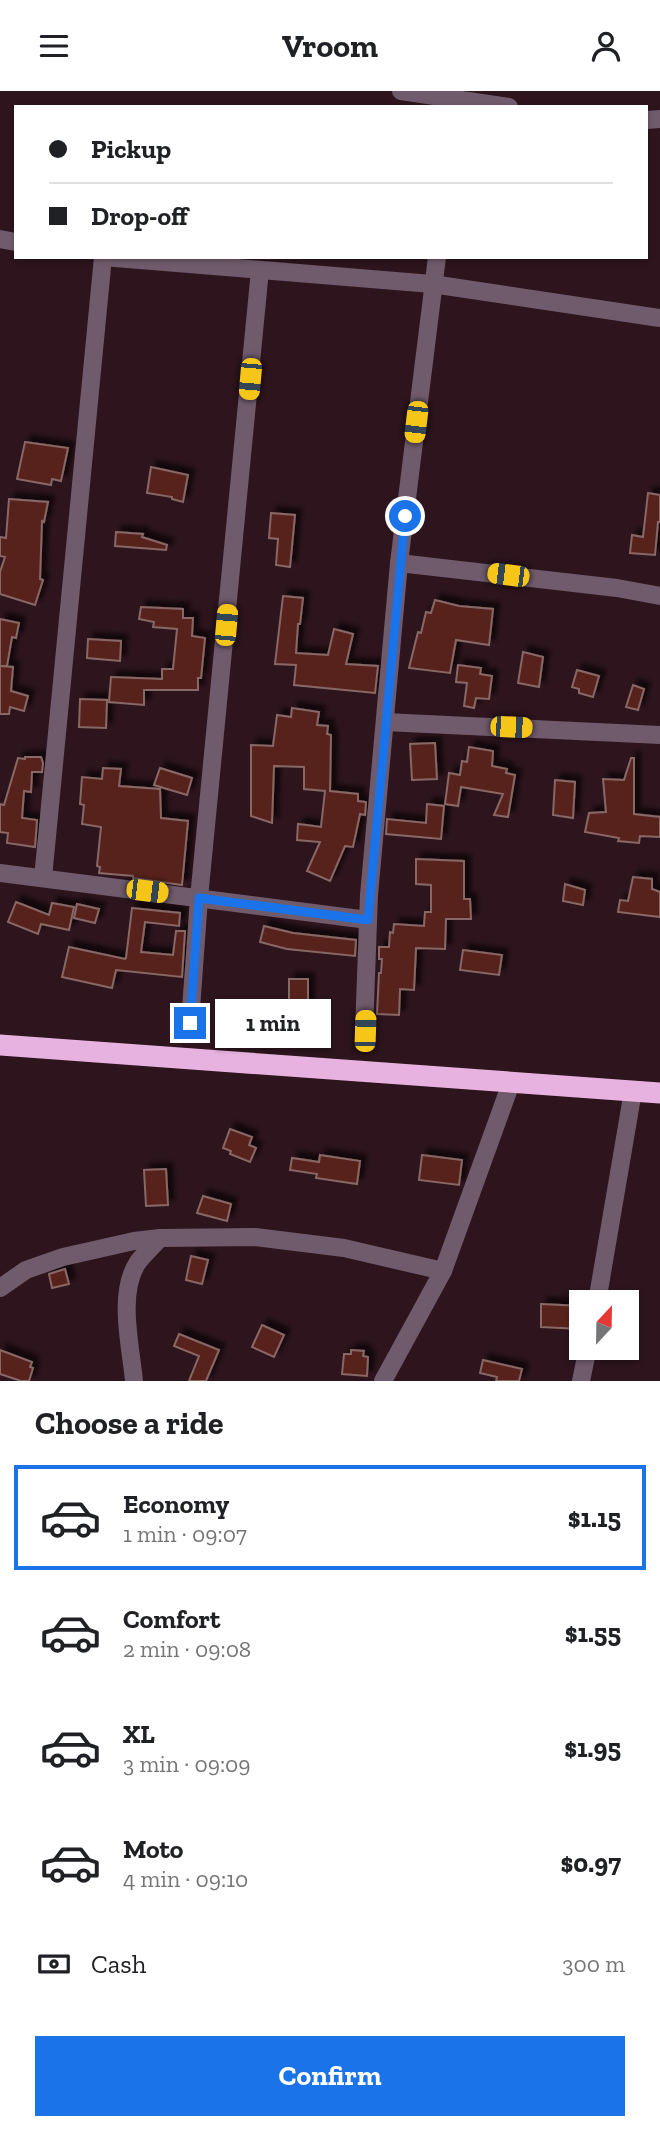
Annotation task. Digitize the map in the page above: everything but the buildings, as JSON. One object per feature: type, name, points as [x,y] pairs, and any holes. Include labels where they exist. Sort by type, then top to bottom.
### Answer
[{"type":"highway","points":[[0,1045],[660,1093]]},
{"type":"street","points":[[401,91],[465,104]]},
{"type":"street","points":[[43,878],[103,259]]},
{"type":"street","points":[[127,259],[432,284],[660,318]]},
{"type":"street","points":[[365,1031],[368,920],[399,563],[436,259]]},
{"type":"street","points":[[190,1023],[199,898],[260,270]]},
{"type":"street","points":[[399,563],[617,588],[660,596]]},
{"type":"street","points":[[385,722],[660,735]]},
{"type":"street","points":[[0,873],[368,920]]},
{"type":"street","points":[[383,1381],[443,1272],[511,1083]]},
{"type":"street","points":[[599,1290],[633,1091]]},
{"type":"street","points":[[0,1288],[26,1270],[63,1257],[160,1238],[256,1237],[344,1248],[443,1272]]},
{"type":"street","points":[[134,1381],[126,1314],[128,1287],[137,1263],[160,1238]]},
{"type":"street","points":[[581,1381],[585,1360]]},
{"type":"route","points":[[190,1023],[199,898],[368,920],[405,516]]}]
